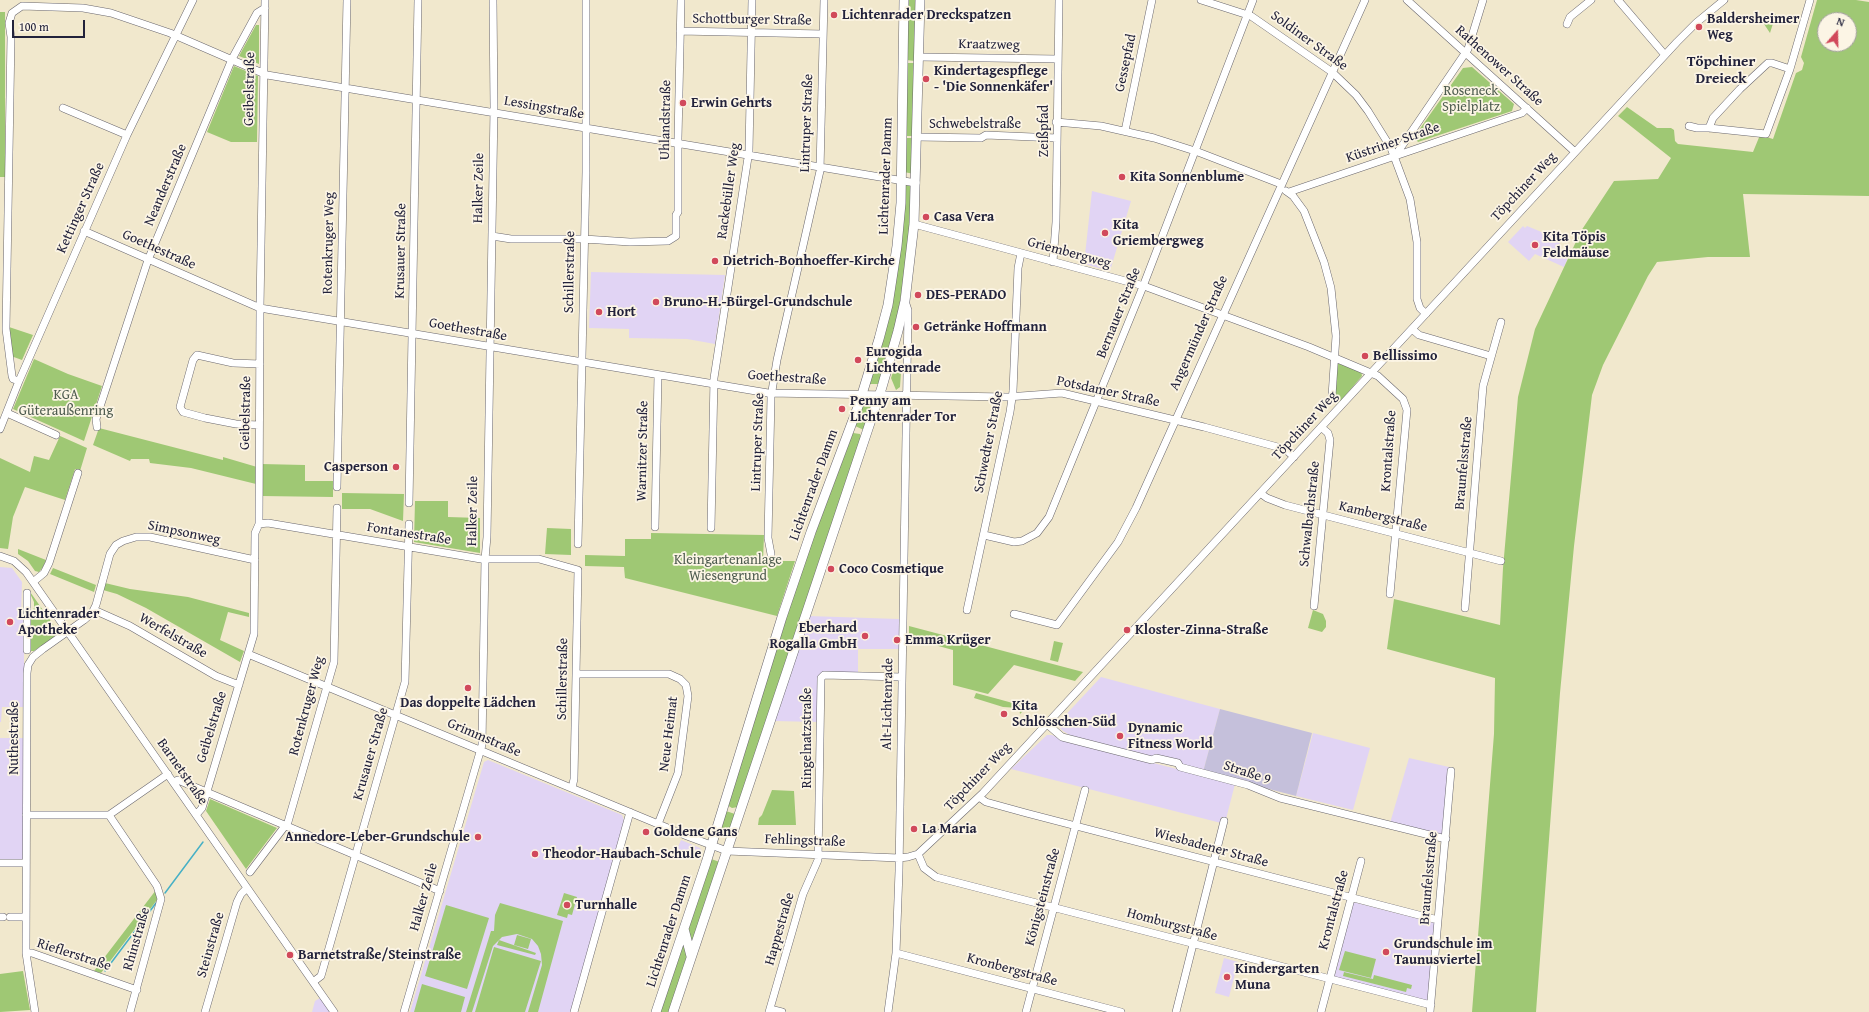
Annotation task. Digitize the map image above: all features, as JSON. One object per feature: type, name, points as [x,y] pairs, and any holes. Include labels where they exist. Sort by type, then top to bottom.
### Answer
[{"type":"main road","name":"Lichtenrader Damm","points":[[656,1012],[711,846],[782,617],[811,532],[862,395],[888,305],[897,246],[901,180],[904,0]]},
{"type":"main road","name":"Lichtenrader Damm","points":[[673,1012],[879,395],[893,350],[905,301],[914,224],[920,0]]},
{"type":"main road","points":[[850,428],[866,434]]},
{"type":"main road","points":[[722,807],[739,812]]},
{"type":"main road","points":[[684,929],[692,957]]},
{"type":"street","name":"Kettinger Straße","points":[[0,429],[19,381],[127,135],[193,0]]},
{"type":"street","name":"Geibelstraße","points":[[196,815],[202,808],[254,634],[255,533],[260,524],[258,425],[265,0]]},
{"type":"street","name":"Rotenkruger Weg","points":[[337,487],[347,0]]},
{"type":"street","name":"Krusauer Straße","points":[[409,503],[418,0]]},
{"type":"street","name":"Halker Zeile","points":[[404,1012],[481,750],[485,559],[487,537],[492,236],[493,0]]},
{"type":"street","name":"Schillerstraße","points":[[578,544],[586,128],[586,0]]},
{"type":"street","name":"Uhlandstraße","points":[[584,238],[630,242],[668,241],[676,236],[678,212],[681,0]]},
{"type":"street","name":"Rackebüller Weg","points":[[711,528],[714,384],[749,155],[752,0]]},
{"type":"street","name":"Lintruper Straße","points":[[771,554],[768,538],[771,393],[777,360],[811,216],[820,167],[824,0]]},
{"type":"street","name":"Zeißpfad","points":[[1053,262],[1059,0]]},
{"type":"street","name":"Gessepfad","points":[[1125,131],[1152,0]]},
{"type":"street","name":"Soldiner Straße","points":[[1201,0],[1248,14],[1332,72],[1368,111],[1395,156],[1410,199],[1415,224],[1418,255],[1417,299],[1420,308],[1426,314]]},
{"type":"street","name":"Bernauer Straße","points":[[984,535],[1019,542],[1032,536],[1043,528],[1056,504],[1144,286],[1253,0]]},
{"type":"street","name":"Angermünder Straße","points":[[1014,614],[1057,625],[1118,542],[1136,508],[1365,0]]},
{"type":"street","name":"Rathenower Straße","points":[[1407,0],[1575,152]]},
{"type":"street","points":[[1395,156],[1465,53],[1483,0]]},
{"type":"street","points":[[1567,24],[1573,15],[1591,0]]},
{"type":"street","points":[[1618,0],[1665,55]]},
{"type":"street","name":"Töpchiner Weg","points":[[918,854],[980,797],[1665,55],[1696,23],[1724,0]]},
{"type":"street","points":[[1689,126],[1766,134],[1790,69],[1810,0]]},
{"type":"street","name":"Lessingstraße","points":[[19,381],[13,379],[12,376],[6,334],[11,37],[9,23],[10,17],[16,9],[22,6],[84,4],[175,35],[264,73],[916,183]]},
{"type":"street","name":"Neanderstraße","points":[[97,427],[96,419],[148,260],[232,59],[257,13],[265,8]]},
{"type":"street","name":"Schottburger Straße","points":[[680,31],[823,34]]},
{"type":"street","name":"Kraatzweg","points":[[919,57],[1058,59]]},
{"type":"street","points":[[1709,128],[1713,118],[1729,100],[1768,63],[1790,69]]},
{"type":"street","points":[[63,108],[127,135]]},
{"type":"street","name":"Küstriner Straße","points":[[1289,192],[1522,113],[1527,108]]},
{"type":"street","points":[[1056,122],[1125,131],[1154,138],[1195,151],[1280,186],[1289,192],[1304,211],[1327,272],[1336,319],[1336,358],[1332,396]]},
{"type":"street","name":"Schwebelstraße","points":[[917,137],[981,138],[986,135],[1057,138]]},
{"type":"street","name":"Griembergweg","points":[[914,224],[1144,286],[1372,372]]},
{"type":"street","name":"Goethestraße","points":[[84,232],[260,308],[771,393],[862,395]]},
{"type":"street","points":[[492,236],[511,239],[584,238]]},
{"type":"street","name":"Schwedter Straße","points":[[967,610],[984,535],[1012,396],[1018,268],[1021,253]]},
{"type":"street","name":"Lichtenrader Damm","points":[[905,301],[908,310],[906,396]]},
{"type":"street","name":"Braunfelsstraße","points":[[1465,608],[1483,386],[1490,356],[1501,322]]},
{"type":"street","points":[[1412,329],[1419,335],[1490,356]]},
{"type":"street","points":[[258,425],[242,425],[212,419],[183,412],[180,407],[193,360],[197,355],[233,363],[260,364]]},
{"type":"street","name":"Krontalstraße","points":[[1372,372],[1403,399],[1406,406],[1390,594]]},
{"type":"street","name":"Warnitzer Straße","points":[[655,527],[658,375]]},
{"type":"street","name":"Potsdamer Straße","points":[[862,395],[1012,396],[1055,392],[1175,419],[1285,449],[1294,457]]},
{"type":"street","name":"Alt-Lichtenrade","points":[[888,1012],[896,953],[899,858],[906,396]]},
{"type":"street","points":[[7,413],[56,435]]},
{"type":"street","name":"Schwalbachstraße","points":[[1314,606],[1330,440],[1328,433],[1321,427]]},
{"type":"street","points":[[33,582],[44,573],[49,563],[78,473]]},
{"type":"street","name":"Kambergstraße","points":[[1260,493],[1279,503],[1501,561]]},
{"type":"street","name":"Rotenkruger Weg","points":[[250,872],[286,826],[334,659],[337,508]]},
{"type":"street","name":"Fontanestraße","points":[[260,524],[268,523],[485,559],[539,560],[578,570]]},
{"type":"street","name":"Krusauer Straße","points":[[314,982],[321,976],[406,680],[409,524]]},
{"type":"street","name":"Simpsonweg","points":[[94,610],[110,554],[119,543],[129,538],[150,538],[255,560]]},
{"type":"street","name":"Barnetstraße","points":[[0,556],[19,564],[33,582],[334,1012]]},
{"type":"street","name":"Schillerstraße","points":[[572,788],[574,779],[578,570]]},
{"type":"street","points":[[27,593],[27,650]]},
{"type":"street","points":[[68,632],[94,610]]},
{"type":"street","name":"Werfelstraße","points":[[94,610],[130,626],[208,671],[238,685]]},
{"type":"street","name":"Nuthestraße","points":[[35,1012],[26,953],[28,670],[33,657],[68,632]]},
{"type":"street","name":"Grimmstraße","points":[[248,654],[711,846]]},
{"type":"street","name":"Neue Heimat","points":[[576,674],[669,674],[680,679],[686,685],[688,696],[678,773],[658,824]]},
{"type":"street","name":"Ringelnatzstraße","points":[[819,855],[821,678],[824,675],[902,677]]},
{"type":"street","name":"Straße 9","points":[[1047,724],[1062,737],[1152,760],[1156,758],[1178,764],[1180,767],[1248,785],[1280,798],[1446,839]]},
{"type":"street","name":"Braunfelsstraße","points":[[1431,1009],[1451,771]]},
{"type":"street","points":[[26,815],[109,815],[168,774]]},
{"type":"street","points":[[173,782],[178,780],[440,891]]},
{"type":"street","name":"Königsteinstraße","points":[[1026,1012],[1085,790]]},
{"type":"street","name":"Wiesbadener Straße","points":[[980,797],[986,802],[1075,826],[1438,920]]},
{"type":"street","points":[[574,1012],[630,812]]},
{"type":"street","name":"Rhinstraße","points":[[109,815],[157,886],[161,899],[130,1012]]},
{"type":"street","points":[[1176,1012],[1224,821]]},
{"type":"street","name":"Fehlingstraße","points":[[711,846],[727,851],[899,858]]},
{"type":"street","points":[[899,858],[908,858],[918,854]]},
{"type":"street","name":"Homburgstraße","points":[[918,854],[924,868],[936,877],[1330,979],[1431,1009]]},
{"type":"street","name":"Happestraße","points":[[770,1010],[803,894],[819,855]]},
{"type":"street","name":"Krontalstraße","points":[[1321,1012],[1361,861]]},
{"type":"street","points":[[0,863],[26,863]]},
{"type":"street","name":"Steinstraße","points":[[205,1012],[237,902],[241,894],[247,888]]},
{"type":"street","points":[[4,917],[26,917]]},
{"type":"street","name":"Rieflerstraße","points":[[26,953],[32,953],[137,990]]},
{"type":"street","name":"Kronbergstraße","points":[[896,953],[1121,1012]]},
{"type":"street","points":[[770,1010],[782,1012]]},
{"type":"shaded area","name":"Kita Griembergweg","points":[[1092,191],[1131,201],[1110,271],[1084,264]]},
{"type":"shaded area","name":"Kita Töpis Feldmäuse","points":[[1523,226],[1525,228],[1527,226],[1561,240],[1558,248],[1570,253],[1564,267],[1535,254],[1529,261],[1508,242]]},
{"type":"shaded area","name":"Bruno-H.-Bürgel-Grundschule","points":[[591,272],[725,275],[715,344],[687,339],[629,338],[629,329],[589,328]]},
{"type":"shaded area","points":[[0,567],[12,568],[22,582],[21,615],[24,615],[24,707],[2,707],[1,722],[0,722]]},
{"type":"shaded area","points":[[808,616],[899,619],[899,649],[858,649],[858,674],[820,674],[818,722],[774,721]]},
{"type":"shaded area","points":[[1101,677],[1220,709],[1203,772],[1073,737],[1063,731],[1059,727],[1059,722]]},
{"type":"shaded area","points":[[1220,709],[1312,733],[1296,796],[1203,772]]},
{"type":"shaded area","points":[[1313,733],[1370,748],[1353,810],[1296,796]]},
{"type":"shaded area","points":[[1047,735],[1052,735],[1060,739],[1235,784],[1226,819],[1221,817],[1221,823],[1011,769]]},
{"type":"shaded area","points":[[0,738],[24,738],[23,861],[0,861]]},
{"type":"shaded area","points":[[1409,758],[1449,767],[1443,836],[1390,823]]},
{"type":"shaded area","points":[[488,760],[622,815],[624,820],[571,1012],[410,1012],[484,762]]},
{"type":"shaded area","points":[[681,840],[700,848],[702,852],[700,860],[690,856],[688,859],[675,854]]},
{"type":"shaded area","name":"Grundschule im Taunusviertel","points":[[1353,902],[1435,923],[1430,1001],[1334,978]]},
{"type":"shaded area","name":"Kindergarten Muna","points":[[1224,958],[1238,962],[1229,997],[1215,993]]},
{"type":"shaded area","points":[[320,998],[330,1012],[312,1012],[315,1001]]},
{"type":"green space","points":[[906,0],[916,0],[915,61],[906,60]]},
{"type":"green space","points":[[1817,0],[1856,0],[1869,2],[1869,196],[1743,194],[1750,257],[1708,257],[1657,262],[1648,276],[1603,365],[1592,395],[1574,546],[1560,693],[1536,1012],[1472,1012],[1494,734],[1495,678],[1387,649],[1394,599],[1500,625],[1503,568],[1518,397],[1535,329],[1581,231],[1614,181],[1658,179],[1671,158],[1618,116],[1627,107],[1657,128],[1671,128],[1674,130],[1675,141],[1678,144],[1753,152],[1760,135],[1773,139],[1796,73],[1802,70],[1804,63],[1801,57]]},
{"type":"green space","points":[[0,12],[5,12],[5,177],[0,177]]},
{"type":"green space","points":[[1776,14],[1770,33],[1760,18]]},
{"type":"green space","points":[[256,25],[259,25],[259,64],[239,56]]},
{"type":"green space","points":[[906,63],[915,63],[914,136],[904,136]]},
{"type":"green space","points":[[234,66],[258,76],[257,142],[231,142],[207,132]]},
{"type":"green space","name":"Roseneck Spielplatz","points":[[1472,67],[1514,104],[1512,111],[1418,142],[1414,137],[1463,68]]},
{"type":"green space","points":[[904,138],[914,138],[914,174],[904,172]]},
{"type":"green space","points":[[905,185],[912,186],[912,221],[897,322],[879,384],[869,384],[879,351]]},
{"type":"green space","points":[[9,327],[33,335],[22,360],[11,356]]},
{"type":"green space","name":"KGA Güteraußenring","points":[[34,359],[68,374],[102,386],[84,441],[13,409]]},
{"type":"green space","points":[[1337,363],[1361,371],[1362,376],[1338,404],[1333,401]]},
{"type":"green space","points":[[895,366],[900,367],[901,372],[900,387],[896,390],[891,378]]},
{"type":"green space","points":[[862,405],[872,406],[864,430],[855,426]]},
{"type":"green space","name":"KGA Güteraußenring","points":[[99,428],[223,460],[223,457],[257,467],[256,484],[191,468],[150,463],[149,459],[131,459],[130,461],[93,445]]},
{"type":"green space","points":[[853,433],[860,434],[861,437],[738,807],[732,808],[727,805],[803,566]]},
{"type":"green space","name":"KGA Güteraußenring","points":[[60,436],[87,448],[80,471],[75,469],[65,500],[25,487],[13,517],[8,549],[0,548],[0,458],[30,472],[34,456],[49,460]]},
{"type":"green space","points":[[261,464],[305,465],[305,481],[333,481],[333,497],[261,496]]},
{"type":"green space","points":[[342,493],[404,494],[403,521],[370,509],[342,509]]},
{"type":"green space","points":[[415,501],[448,501],[448,517],[480,518],[480,553],[414,542]]},
{"type":"green space","points":[[547,528],[571,529],[571,555],[545,554]]},
{"type":"green space","name":"Kleingartenanlage Wiesengrund","points":[[651,533],[764,535],[763,561],[795,561],[777,616],[625,578],[624,567],[585,566],[585,555],[625,556],[625,539],[651,539]]},
{"type":"green space","points":[[18,549],[46,560],[39,572],[35,571],[28,561],[18,554]]},
{"type":"green space","points":[[53,568],[96,585],[94,592],[50,574]]},
{"type":"green space","points":[[105,583],[130,589],[188,597],[249,613],[249,617],[228,612],[220,640],[244,651],[240,662],[146,608],[117,594],[103,590]]},
{"type":"green space","points":[[28,589],[57,630],[57,635],[34,651],[28,651],[28,620],[34,608],[34,602]]},
{"type":"green space","points":[[1313,610],[1323,614],[1326,621],[1326,627],[1322,632],[1308,628]]},
{"type":"green space","points":[[909,626],[1083,672],[1075,681],[1014,665],[988,694],[953,685],[953,650],[909,638]]},
{"type":"green space","points":[[1054,641],[1063,643],[1058,662],[1050,660]]},
{"type":"green space","points":[[976,693],[1028,706],[1020,714],[1019,708],[1003,707],[974,698]]},
{"type":"green space","points":[[772,790],[794,791],[796,825],[758,825],[759,818],[762,815]]},
{"type":"green space","points":[[210,799],[277,828],[246,869],[206,811]]},
{"type":"green space","points":[[726,811],[735,814],[728,838],[718,835]]},
{"type":"green space","points":[[711,859],[720,862],[670,1012],[660,1012]]},
{"type":"green space","points":[[156,890],[157,900],[101,973],[94,971]]},
{"type":"green space","name":"Turnhalle","points":[[564,893],[577,897],[572,915],[568,914],[567,918],[557,915]]},
{"type":"green space","points":[[500,903],[563,921],[538,1012],[528,1012],[542,965],[541,954],[538,946],[532,939],[517,934],[502,937],[493,946],[472,1012],[466,1012],[491,931],[494,931],[495,915]]},
{"type":"green space","points":[[446,905],[489,918],[467,989],[425,976]]},
{"type":"green space","points":[[517,935],[531,939],[528,949],[514,945]]},
{"type":"green space","points":[[499,940],[536,953],[535,955],[497,945]]},
{"type":"green space","points":[[494,947],[541,961],[525,1012],[475,1012]]},
{"type":"green space","points":[[1345,951],[1376,959],[1371,978],[1339,970]]},
{"type":"green space","points":[[23,971],[30,1010],[0,1012],[0,974]]},
{"type":"green space","points":[[1344,972],[1373,979],[1374,975],[1412,985],[1411,989],[1407,988],[1406,992],[1343,976]]},
{"type":"green space","points":[[422,984],[465,997],[461,1012],[414,1012]]},
{"type":"waterway","points":[[165,893],[203,842]]},
{"type":"waterway","points":[[105,971],[156,903]]},
{"type":"place","name":"Lichtenrader Dreckspatzen","points":[[834,15]]},
{"type":"place","name":"Baldersheimer Weg","points":[[1699,27]]},
{"type":"place","name":"Kindertagespflege - 'Die Sonnenkäfer'","points":[[926,79]]},
{"type":"place","name":"Erwin Gehrts","points":[[683,103]]},
{"type":"place","name":"Kita Sonnenblume","points":[[1122,177]]},
{"type":"place","name":"Casa Vera","points":[[926,217]]},
{"type":"place","name":"Kita Griembergweg","points":[[1105,233]]},
{"type":"place","name":"Kita Töpis Feldmäuse","points":[[1535,245]]},
{"type":"place","name":"Dietrich-Bonhoeffer-Kirche","points":[[715,261]]},
{"type":"place","name":"DES-PERADO","points":[[918,295]]},
{"type":"place","name":"Bruno-H.-Bürgel-Grundschule","points":[[656,302]]},
{"type":"place","name":"Hort","points":[[599,312]]},
{"type":"place","name":"Getränke Hoffmann","points":[[916,327]]},
{"type":"place","name":"Bellissimo","points":[[1365,356]]},
{"type":"place","name":"Eurogida Lichtenrade","points":[[858,360]]},
{"type":"place","name":"Penny am Lichtenrader Tor","points":[[842,409]]},
{"type":"place","name":"Casperson","points":[[396,467]]},
{"type":"place","name":"Coco Cosmetique","points":[[831,569]]},
{"type":"place","name":"Lichtenrader Apotheke","points":[[10,622]]},
{"type":"place","name":"Kloster-Zinna-Straße","points":[[1127,630]]},
{"type":"place","name":"Eberhard Rogalla GmbH","points":[[865,636]]},
{"type":"place","name":"Emma Krüger","points":[[897,640]]},
{"type":"place","name":"Das doppelte Lädchen","points":[[468,688]]},
{"type":"place","name":"Kita Schlösschen-Süd","points":[[1004,714]]},
{"type":"place","name":"Dynamic Fitness World","points":[[1120,736]]},
{"type":"place","name":"La Maria","points":[[914,829]]},
{"type":"place","name":"Goldene Gans","points":[[646,832]]},
{"type":"place","name":"Annedore-Leber-Grundschule","points":[[478,837]]},
{"type":"place","name":"Theodor-Haubach-Schule","points":[[535,854]]},
{"type":"place","name":"Turnhalle","points":[[567,905]]},
{"type":"place","name":"Grundschule im Taunusviertel","points":[[1386,952]]},
{"type":"place","name":"Barnetstraße/Steinstraße","points":[[290,955]]},
{"type":"place","name":"Kindergarten Muna","points":[[1227,977]]},
{"type":"district","name":"Töpchiner Dreieck","points":[[1721,70]]}]
